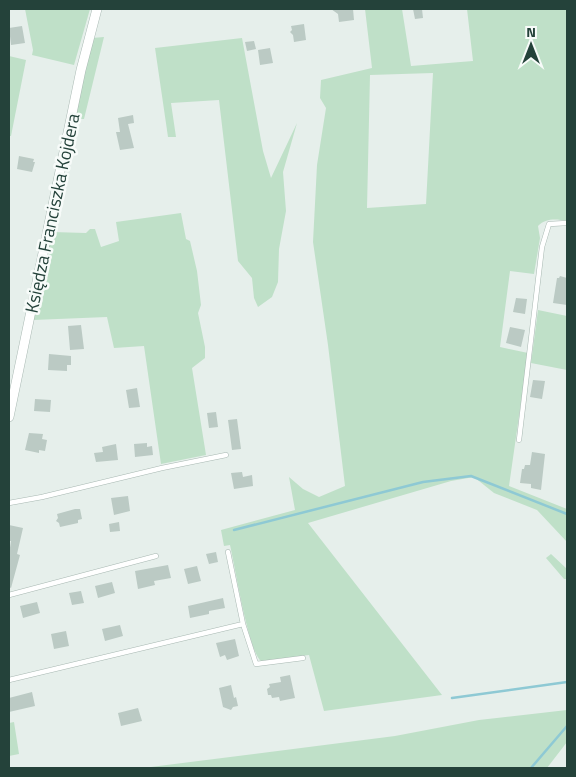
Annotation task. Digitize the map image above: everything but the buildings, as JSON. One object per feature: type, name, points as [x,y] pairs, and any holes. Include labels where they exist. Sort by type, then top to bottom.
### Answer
[{"type":"street","name":"Księdza Franciszka Kojdera","points":[[9,417],[81,70],[97,9]]},
{"type":"lane","points":[[520,440],[542,247],[549,224],[567,223]]},
{"type":"lane","points":[[9,503],[162,468],[226,456]]},
{"type":"lane","points":[[228,552],[243,624],[256,664],[303,658]]},
{"type":"lane","points":[[9,595],[156,556]]},
{"type":"lane","points":[[9,680],[243,624]]},
{"type":"green space","points":[[25,9],[90,9],[74,65],[32,55],[33,50]]},
{"type":"green space","points":[[365,9],[402,9],[411,66],[473,61],[467,9],[567,9],[567,221],[551,220],[538,226],[540,238],[534,274],[510,271],[500,347],[528,353],[509,486],[567,509],[567,542],[537,510],[494,493],[474,477],[451,481],[308,523],[442,695],[324,711],[309,655],[261,661],[256,654],[242,607],[230,545],[224,546],[221,530],[295,510],[289,477],[303,489],[319,497],[345,486],[313,242],[317,165],[326,108],[320,98],[321,80],[372,68]],"holes":[[[433,73],[426,204],[367,208],[370,75]]]},
{"type":"green space","points":[[104,37],[84,119],[75,119],[92,38]]},
{"type":"green space","points":[[242,38],[263,151],[271,178],[297,123],[283,172],[286,211],[279,249],[278,282],[272,297],[258,307],[254,298],[252,278],[238,261],[219,100],[171,103],[176,137],[168,137],[155,48]]},
{"type":"green space","points":[[9,56],[26,60],[11,136],[9,136]]},
{"type":"green space","points":[[181,213],[186,239],[190,241],[197,271],[201,305],[198,313],[205,347],[205,358],[192,368],[206,455],[161,464],[144,346],[114,348],[107,317],[33,320],[52,232],[86,233],[90,229],[95,229],[101,247],[119,241],[116,222]]},
{"type":"green space","points":[[538,310],[567,316],[567,370],[531,363]]},
{"type":"green space","points":[[551,554],[567,569],[567,579],[564,579],[546,558]]},
{"type":"green space","points":[[567,710],[567,742],[547,768],[143,768],[395,736],[479,720]]},
{"type":"green space","points":[[14,722],[19,754],[9,756],[9,723]]},
{"type":"waterway","points":[[234,530],[423,482],[471,476],[567,514]]},
{"type":"waterway","points":[[452,698],[567,682]]},
{"type":"waterway","points":[[531,768],[567,726]]}]
